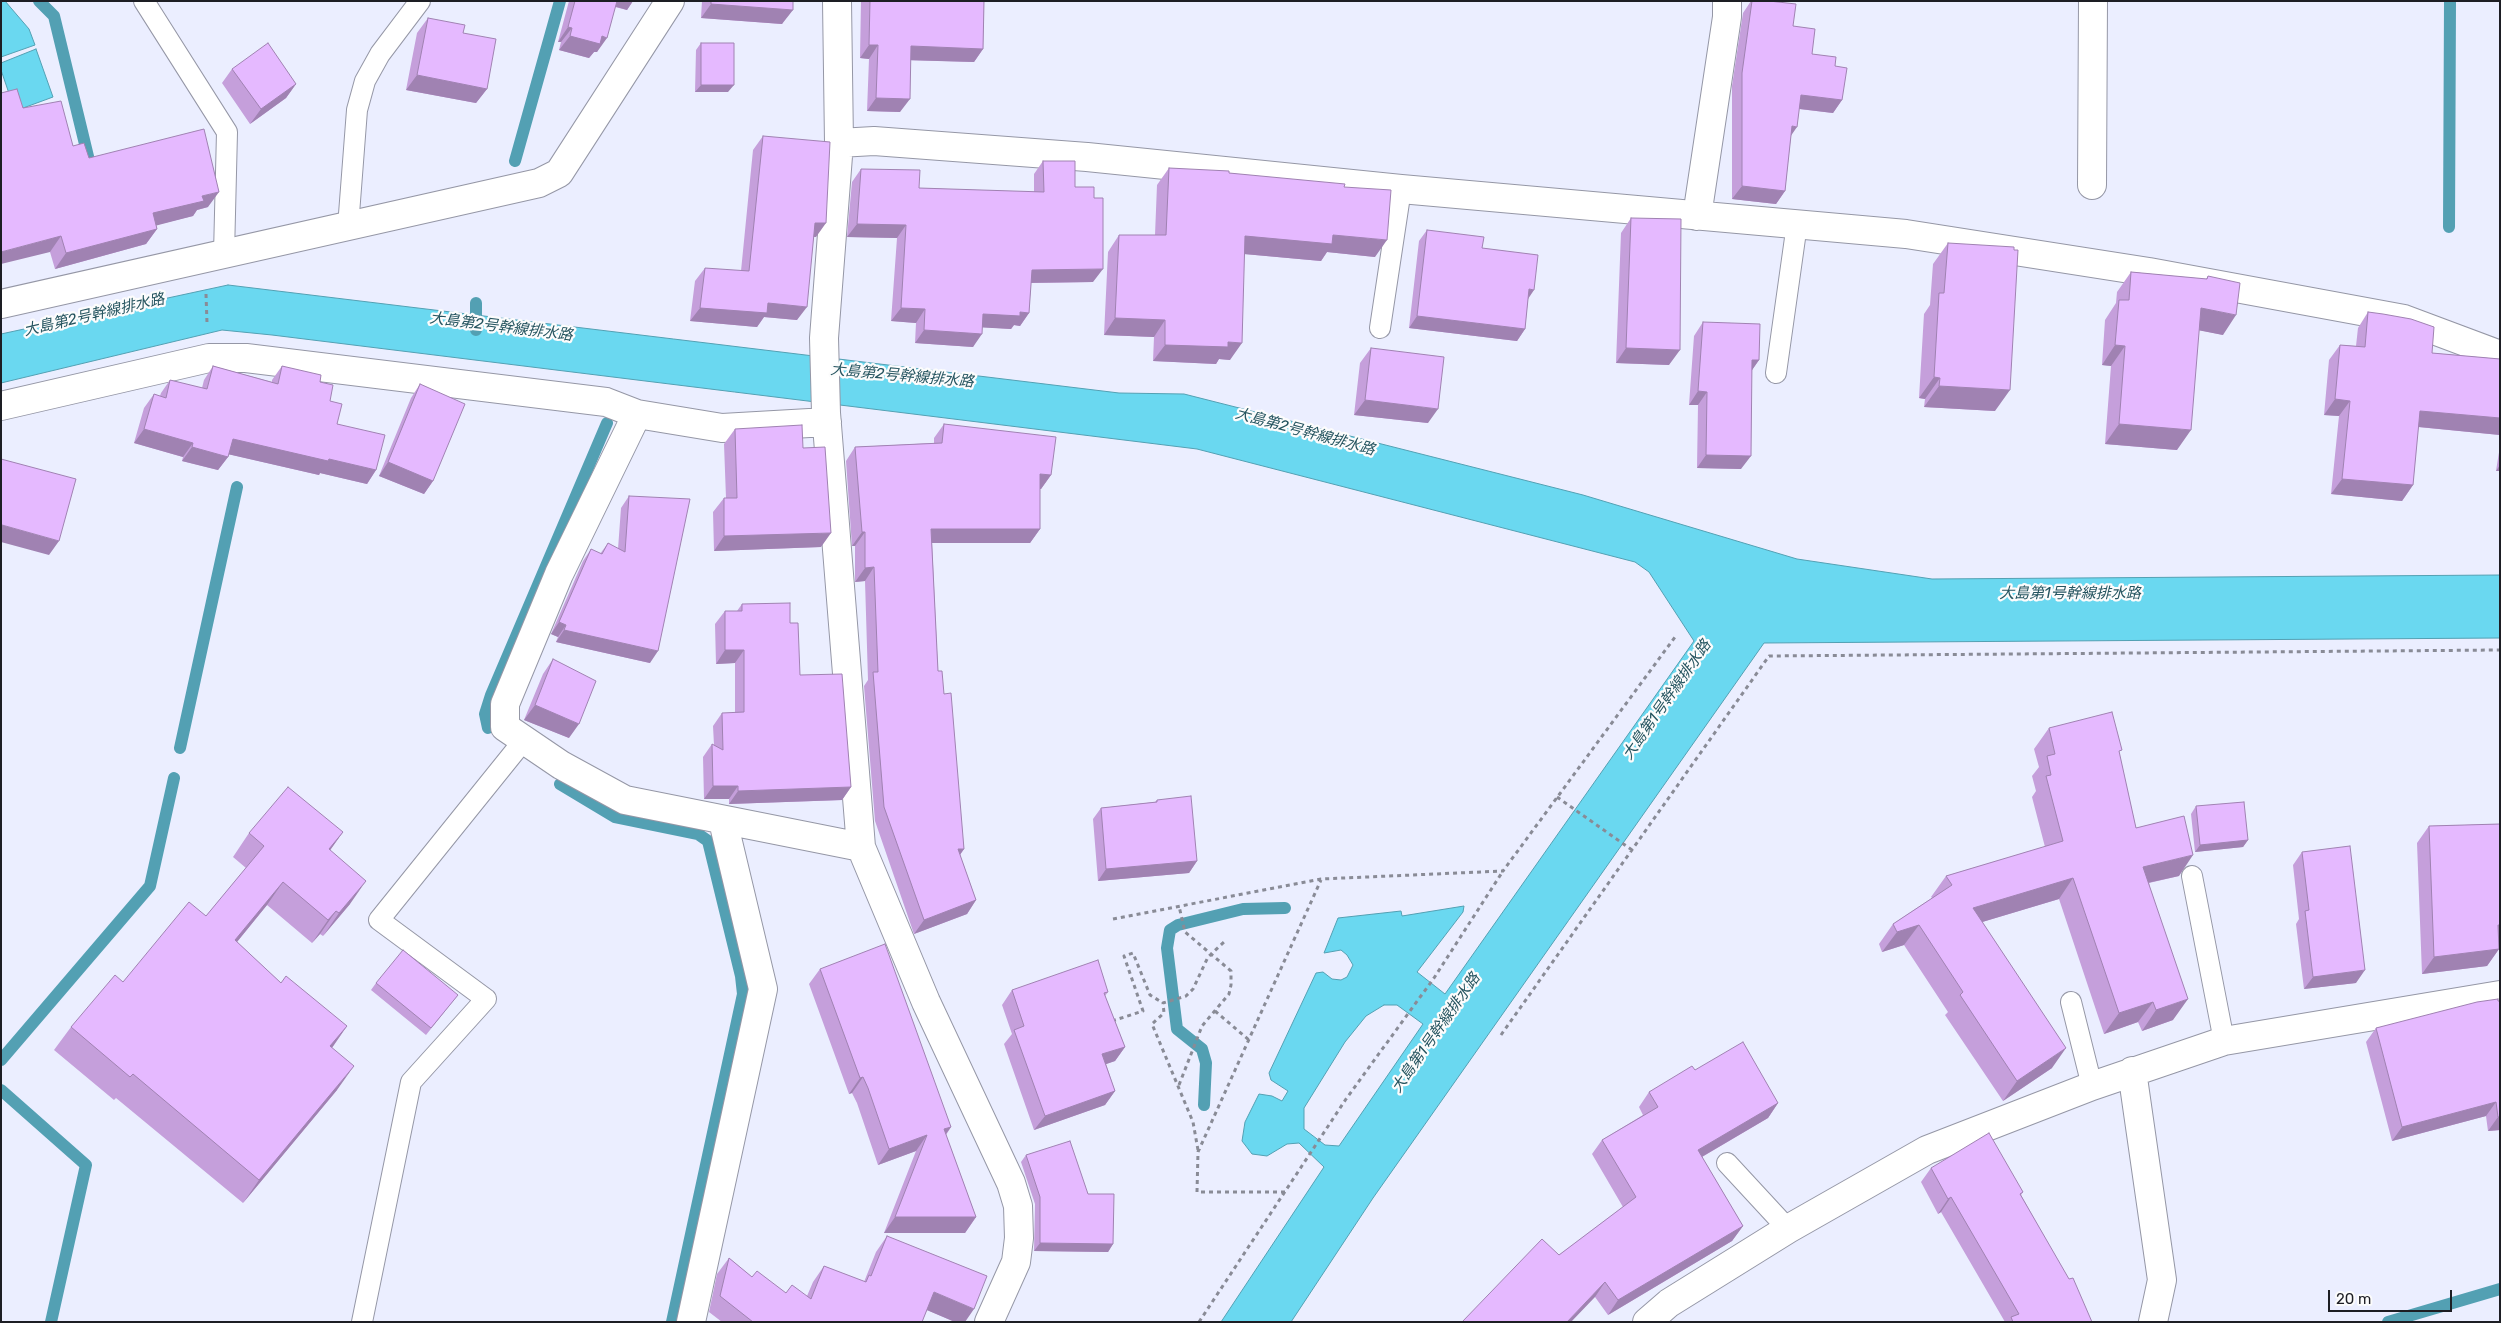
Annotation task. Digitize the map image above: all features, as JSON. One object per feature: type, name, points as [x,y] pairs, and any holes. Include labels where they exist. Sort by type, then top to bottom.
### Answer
[{"type":"street","points":[[1,304],[539,183],[558,173],[670,1]]},
{"type":"street","points":[[837,1],[839,143],[824,338],[827,417],[860,846],[926,1002],[1010,1183],[1018,1206],[1019,1238],[1016,1262],[989,1322]]},
{"type":"street","points":[[1697,216],[1727,17],[1727,1]]},
{"type":"street","points":[[2092,184],[2093,1]]},
{"type":"street","points":[[839,143],[874,141],[1086,157],[1401,189],[1906,234],[2150,272],[2394,317],[2500,355]]},
{"type":"street","points":[[1,406],[208,358],[246,358],[606,402],[637,414],[722,428],[827,417]]},
{"type":"street","points":[[637,414],[559,574],[505,704],[505,727],[561,765],[625,800],[723,821],[860,846]]},
{"type":"street","points":[[691,1322],[763,990],[723,821]]},
{"type":"street","points":[[1647,1322],[1669,1303],[1788,1229],[1927,1150],[2092,1086],[2224,1041],[2500,995]]},
{"type":"street","points":[[2132,1071],[2162,1280],[2153,1322]]},
{"type":"lane","points":[[144,1],[227,132],[224,254]]},
{"type":"lane","points":[[348,227],[357,110],[365,81],[380,54],[420,1]]},
{"type":"lane","points":[[1380,328],[1401,189]]},
{"type":"lane","points":[[1776,372],[1797,224]]},
{"type":"lane","points":[[362,1322],[411,1082],[486,999],[379,920],[524,740]]},
{"type":"lane","points":[[2192,876],[2224,1041]]},
{"type":"lane","points":[[2071,1002],[2092,1086]]},
{"type":"lane","points":[[1727,1163],[1788,1229]]},
{"type":"path","points":[[206,285],[207,330]]},
{"type":"path","points":[[1199,1322],[1325,1131],[1434,978],[1503,871],[1675,636]]},
{"type":"path","points":[[1501,1034],[1769,656],[2500,650]]},
{"type":"path","points":[[1557,797],[1631,849]]},
{"type":"path","points":[[1113,919],[1321,879],[1503,871]]},
{"type":"path","points":[[1198,1152],[1321,879]]},
{"type":"path","points":[[1178,1086],[1202,1026],[1229,994],[1231,971],[1185,932],[1179,906]]},
{"type":"path","points":[[1163,1003],[1182,997],[1193,989],[1210,955],[1224,942]]},
{"type":"path","points":[[1106,1023],[1143,1012],[1124,956],[1133,953],[1150,995],[1163,1003]]},
{"type":"path","points":[[1163,1003],[1164,1013],[1152,1024],[1193,1122],[1198,1152],[1198,1192],[1285,1192]]},
{"type":"path","points":[[1215,1011],[1249,1040]]},
{"type":"water","points":[[1,1],[5,1],[29,29],[35,45],[1,57]]},
{"type":"water","points":[[36,49],[53,97],[15,111],[1,70],[1,63]]},
{"type":"water","points":[[228,285],[1119,393],[1184,394],[1583,495],[1797,559],[1932,579],[2500,575],[2500,638],[1764,643],[1373,1198],[1291,1322],[1221,1322],[1324,1167],[1299,1143],[1287,1144],[1267,1156],[1252,1154],[1242,1141],[1245,1122],[1259,1094],[1272,1096],[1282,1101],[1288,1091],[1271,1080],[1269,1073],[1316,973],[1323,972],[1332,979],[1341,980],[1347,977],[1353,965],[1347,955],[1341,950],[1324,953],[1338,918],[1401,911],[1402,916],[1464,906],[1463,912],[1417,972],[1445,994],[1694,641],[1649,572],[1635,562],[1197,449],[222,330],[1,383],[1,334]],"holes":[[[1384,1005],[1397,1005],[1423,1024],[1339,1146],[1325,1145],[1304,1129],[1304,1108],[1345,1042],[1366,1016]]]},
{"type":"building","points":[[575,1],[617,1],[607,38],[602,36],[600,44],[570,36],[572,28],[568,27]]},
{"type":"building","points":[[711,1],[793,1],[793,10],[711,4]]},
{"type":"building","points":[[870,1],[984,1],[983,49],[911,46],[910,99],[876,98],[878,45],[869,45]]},
{"type":"building","points":[[1752,1],[1796,4],[1793,26],[1815,29],[1812,54],[1836,57],[1835,66],[1847,68],[1842,100],[1801,95],[1797,127],[1792,126],[1785,191],[1742,186],[1742,73]]},
{"type":"building","points":[[428,18],[465,25],[463,33],[496,39],[487,89],[417,75]]},
{"type":"building","points":[[268,43],[296,84],[261,109],[232,69]]},
{"type":"building","points":[[701,43],[734,43],[734,85],[701,85]]},
{"type":"building","points":[[17,89],[23,108],[61,101],[73,146],[84,143],[89,158],[204,129],[219,192],[202,196],[204,201],[153,213],[157,229],[66,253],[61,236],[1,252],[1,93]]},
{"type":"building","points":[[763,136],[830,142],[826,223],[815,223],[807,307],[768,303],[767,313],[700,308],[705,268],[749,271]]},
{"type":"building","points":[[1043,161],[1075,161],[1075,187],[1094,187],[1094,198],[1103,198],[1103,269],[1032,270],[1029,313],[1020,312],[1020,316],[983,314],[982,334],[924,330],[925,309],[901,308],[906,225],[857,224],[861,169],[920,170],[919,188],[1044,192]]},
{"type":"building","points":[[1169,168],[1229,171],[1229,173],[1345,184],[1344,187],[1391,190],[1387,240],[1333,235],[1332,244],[1245,236],[1242,343],[1228,342],[1228,347],[1165,345],[1165,320],[1115,318],[1119,235],[1166,235]]},
{"type":"building","points":[[1631,218],[1681,219],[1680,350],[1626,348]]},
{"type":"building","points":[[1427,230],[1484,237],[1482,248],[1538,255],[1534,290],[1529,289],[1525,329],[1417,316]]},
{"type":"building","points":[[1948,243],[2014,247],[2014,250],[2018,250],[2010,390],[1939,386],[1940,378],[1934,377],[1939,293],[1944,293]]},
{"type":"building","points":[[2131,272],[2207,279],[2208,276],[2240,283],[2236,315],[2201,308],[2191,430],[2119,424],[2125,346],[2115,345],[2119,300],[2129,300]]},
{"type":"building","points":[[2368,312],[2411,319],[2434,327],[2432,353],[2500,359],[2500,418],[2420,411],[2413,485],[2342,479],[2350,401],[2335,399],[2340,345],[2365,347]]},
{"type":"building","points":[[1703,322],[1760,324],[1759,360],[1752,360],[1751,456],[1706,455],[1707,392],[1698,391]]},
{"type":"building","points":[[1371,348],[1444,357],[1438,409],[1365,400]]},
{"type":"building","points":[[213,366],[278,384],[282,366],[321,375],[320,382],[333,385],[330,401],[342,404],[337,424],[385,435],[376,470],[233,439],[228,457],[192,447],[193,443],[144,429],[154,394],[166,398],[170,380],[207,389]]},
{"type":"building","points":[[420,384],[465,404],[433,481],[388,462]]},
{"type":"building","points":[[944,424],[1056,437],[1051,475],[1040,474],[1040,529],[931,529],[938,671],[942,671],[944,694],[951,693],[964,849],[958,849],[976,900],[924,920],[884,807],[873,672],[878,672],[874,567],[865,568],[865,532],[862,532],[855,447],[942,443]]},
{"type":"building","points":[[802,425],[803,448],[825,447],[831,533],[724,536],[724,498],[737,498],[735,429]]},
{"type":"building","points":[[1,459],[76,479],[59,541],[2,525],[1,527]]},
{"type":"building","points":[[629,496],[690,499],[658,651],[564,630],[566,625],[559,622],[591,549],[602,554],[608,543],[625,552]]},
{"type":"building","points":[[790,603],[790,623],[798,623],[800,675],[842,674],[851,787],[738,791],[738,786],[713,786],[712,744],[723,750],[722,713],[744,712],[744,650],[725,650],[725,611],[742,611],[742,604]]},
{"type":"building","points":[[553,659],[596,681],[579,724],[535,705]]},
{"type":"building","points":[[2112,712],[2122,750],[2119,751],[2136,828],[2184,816],[2193,855],[2143,867],[2188,999],[2156,1010],[2153,1002],[2119,1013],[2073,878],[1973,908],[2066,1048],[2017,1081],[1960,995],[1963,992],[1919,925],[1897,932],[1893,924],[1952,885],[1946,876],[2063,841],[2046,776],[2051,775],[2047,756],[2055,754],[2049,728]]},
{"type":"building","points":[[288,787],[343,832],[329,849],[366,881],[339,913],[336,911],[328,920],[283,882],[235,940],[281,983],[286,976],[347,1026],[330,1046],[354,1066],[259,1180],[133,1074],[130,1077],[71,1027],[115,975],[123,982],[189,902],[206,916],[264,846],[249,833]]},
{"type":"building","points":[[1191,796],[1197,861],[1106,869],[1101,808]]},
{"type":"building","points":[[2244,802],[2248,840],[2200,845],[2196,806]]},
{"type":"building","points":[[2500,824],[2499,949],[2434,957],[2429,826]]},
{"type":"building","points":[[2350,846],[2365,970],[2313,977],[2305,911],[2309,910],[2302,852]]},
{"type":"building","points":[[885,944],[951,1127],[944,1129],[976,1217],[895,1217],[927,1135],[889,1149],[868,1088],[863,1077],[860,1078],[820,969]]},
{"type":"building","points":[[403,950],[458,995],[431,1028],[376,983]]},
{"type":"building","points":[[1098,960],[1108,992],[1104,993],[1125,1047],[1102,1054],[1115,1091],[1045,1116],[1014,1030],[1024,1026],[1012,990]]},
{"type":"building","points":[[2498,999],[2500,1001],[2500,1117],[2498,1117],[2496,1102],[2402,1127],[2376,1028],[2477,1002]]},
{"type":"building","points":[[1743,1042],[1778,1103],[1698,1150],[1743,1226],[1618,1300],[1605,1282],[1567,1322],[1462,1322],[1542,1239],[1559,1255],[1636,1197],[1602,1140],[1658,1107],[1649,1092],[1692,1066],[1695,1070]]},
{"type":"building","points":[[1989,1133],[2023,1192],[2020,1194],[2069,1279],[2073,1278],[2092,1322],[2013,1322],[2011,1317],[2019,1314],[1951,1197],[1948,1199],[1931,1168]]},
{"type":"building","points":[[1070,1141],[1088,1194],[1114,1194],[1113,1244],[1040,1243],[1040,1197],[1026,1155]]},
{"type":"building","points":[[887,1236],[987,1276],[974,1309],[934,1292],[922,1322],[753,1322],[720,1296],[729,1258],[752,1277],[757,1271],[786,1293],[792,1285],[811,1299],[824,1266],[866,1282],[869,1275],[871,1276]]},
{"type":"waterway","points":[[39,1],[54,16],[92,173]]},
{"type":"waterway","points":[[515,161],[560,1]]},
{"type":"waterway","points":[[2449,227],[2450,1]]},
{"type":"waterway","name":"大島第2号幹線排水路","points":[[476,303],[476,330]]},
{"type":"waterway","points":[[488,728],[485,714],[491,695],[607,423]]},
{"type":"waterway","points":[[180,748],[237,487]]},
{"type":"waterway","points":[[1,1060],[150,886],[174,778]]},
{"type":"waterway","points":[[560,784],[615,817],[698,834],[708,841],[741,976],[743,994],[672,1322]]},
{"type":"waterway","points":[[1204,1105],[1206,1063],[1202,1049],[1177,1029],[1167,948],[1170,930],[1178,925],[1243,909],[1285,908]]},
{"type":"waterway","points":[[1,1090],[86,1165],[51,1322]]},
{"type":"waterway","points":[[2388,1322],[2500,1289]]},
{"type":"water label","name":"大島第1号幹線排水路","points":[[2070,594]]},
{"type":"water label","name":"大島第1号幹線排水路","points":[[1667,700]]},
{"type":"water label","name":"大島第1号幹線排水路","points":[[1436,1033]]}]
